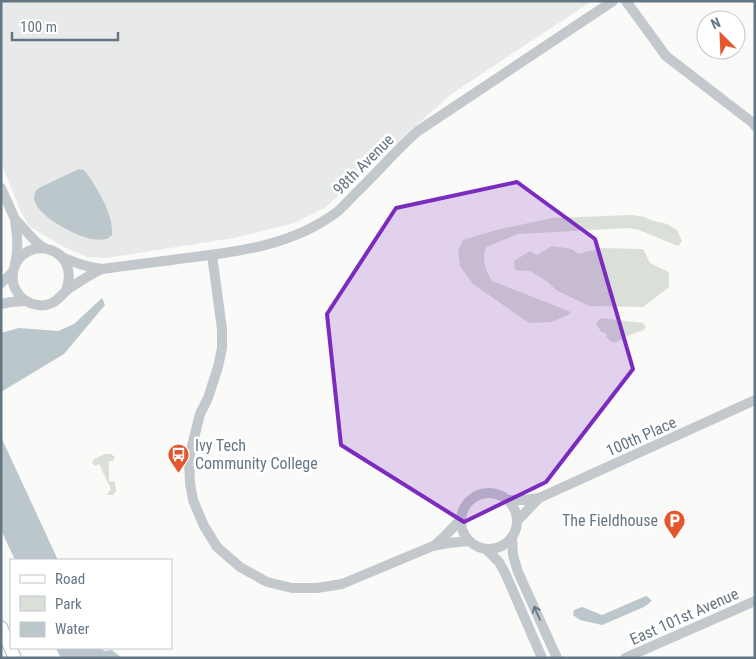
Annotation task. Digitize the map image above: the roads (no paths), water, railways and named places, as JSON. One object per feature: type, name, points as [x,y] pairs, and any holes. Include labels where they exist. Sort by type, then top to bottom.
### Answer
[{"type":"main road","points":[[1,627],[10,647]]},
{"type":"street","name":"98th Avenue","points":[[15,219],[44,248],[52,250],[71,262],[102,269],[212,255],[264,246],[285,240],[303,233],[338,211],[418,131],[613,1]]},
{"type":"street","points":[[626,1],[666,56],[755,126]]},
{"type":"street","points":[[1,188],[15,219],[18,239],[13,281],[15,289],[26,301]]},
{"type":"street","points":[[1,283],[14,268],[20,257],[35,249],[44,248]]},
{"type":"street","points":[[60,255],[66,263],[69,272],[69,282],[66,291]]},
{"type":"street","points":[[212,255],[222,329],[222,348],[208,398],[200,414],[189,458],[189,466],[193,500],[204,526],[217,547],[240,567],[267,582],[292,588],[317,588],[342,584],[433,546],[469,541]]},
{"type":"street","name":"98th Avenue","points":[[1,304],[26,301],[43,305],[52,303],[88,276],[102,269]]},
{"type":"street","name":"100th Place","points":[[508,500],[539,498],[755,400]]},
{"type":"street","points":[[489,492],[500,494],[508,500],[516,513],[517,521],[516,530],[512,537],[505,544],[496,548],[486,549],[469,541],[462,531],[461,519],[463,509],[469,500],[478,494],[489,492]]},
{"type":"street","name":"100th Place","points":[[517,521],[539,498]]},
{"type":"street","points":[[433,546],[461,519]]},
{"type":"street","points":[[512,537],[512,555],[518,572],[557,658]]},
{"type":"street","points":[[486,549],[499,562],[506,575],[542,658]]},
{"type":"street","name":"East 101st Avenue","points":[[625,658],[755,601]]},
{"type":"water","points":[[79,169],[84,170],[89,176],[107,210],[112,227],[112,235],[107,239],[99,240],[81,236],[56,223],[41,211],[36,204],[34,198],[36,190]]},
{"type":"water","points":[[102,298],[105,305],[64,354],[1,392],[1,333],[19,328],[58,331],[74,324]]},
{"type":"water","points":[[1,437],[58,559],[15,559],[1,530]]},
{"type":"water","points":[[646,596],[652,601],[644,607],[602,625],[580,620],[573,615],[574,610],[582,607],[602,615]]},
{"type":"water","points":[[56,649],[112,650],[122,658],[61,658]]},
{"type":"place","name":"Ivy Tech Community College","points":[[179,473]]},
{"type":"place","name":"The Fieldhouse","points":[[674,539]]}]
